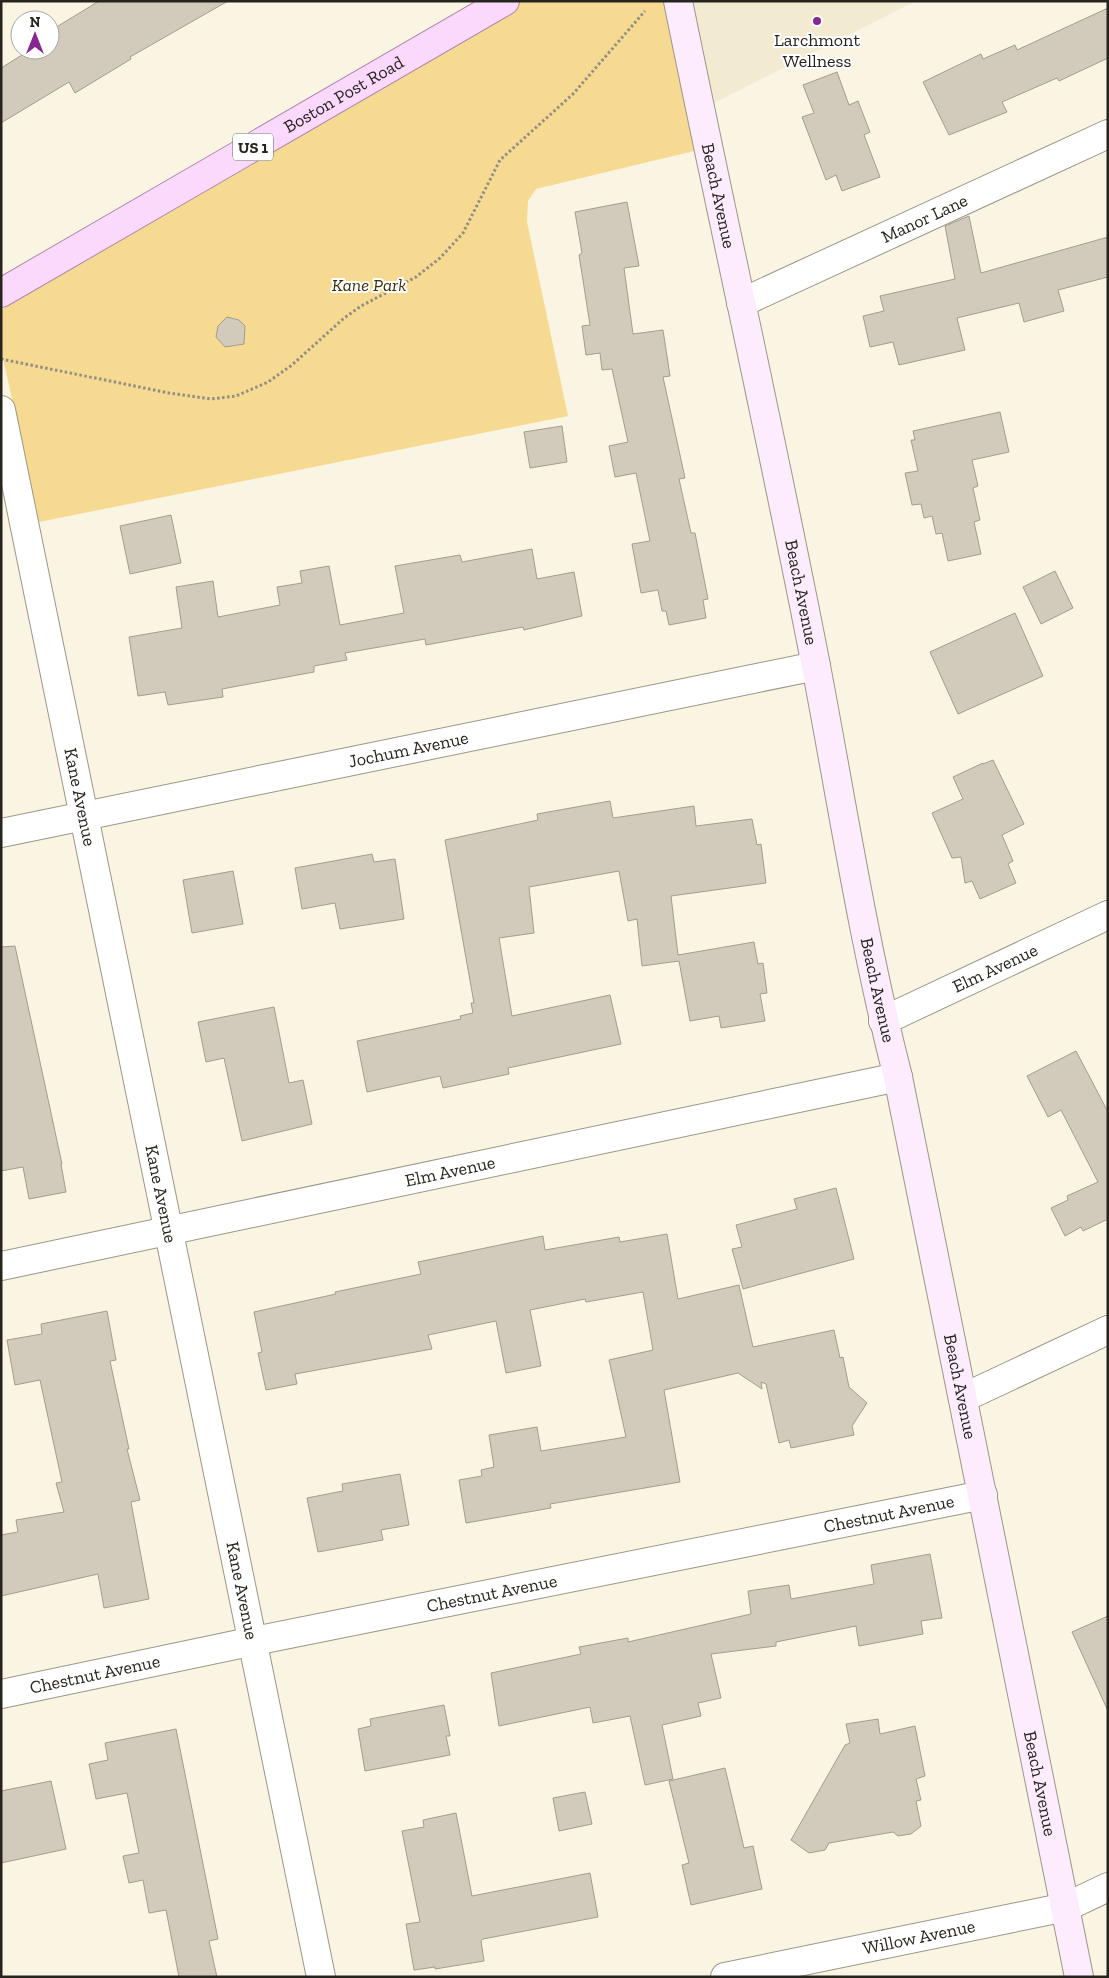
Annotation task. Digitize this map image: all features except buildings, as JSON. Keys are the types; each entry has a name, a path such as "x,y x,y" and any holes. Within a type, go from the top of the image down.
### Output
{"main road":[{"name":"Boston Post Road","path":"1,293 506,1"}],"street":[{"name":"Beach Avenue","path":"678,1 816,666 862,923 883,1021 898,1077 1079,1977"},
{"name":"Manor Lane","path":"741,303 1108,134"},
{"name":"Kane Avenue","path":"1,410 254,1641 321,1977"},
{"name":"Jochum Avenue","path":"1,833 816,666"},
{"name":"Elm Avenue","path":"883,1021 1108,915"},
{"name":"Elm Avenue","path":"1,1266 898,1077"},
{"path":"963,1398 1108,1330"},
{"name":"Chestnut Avenue","path":"1,1694 983,1494"},
{"name":"Willow Avenue","path":"726,1977 1066,1907 1108,1887"}],"path":[{"path":"1,359 169,393 211,399 236,396 268,382 292,365 343,319 361,306 416,278 440,258 463,232 500,160 573,94 647,8"}],"shaded area":[{"path":"669,1 916,1 690,115"}],"green space":[{"name":"Kane Park","path":"520,1 669,1 698,150 536,189 528,201 527,222 568,416 39,522 1,349 1,310"}],"place":[{"name":"Larchmont Wellness","path":"817,21"}]}
